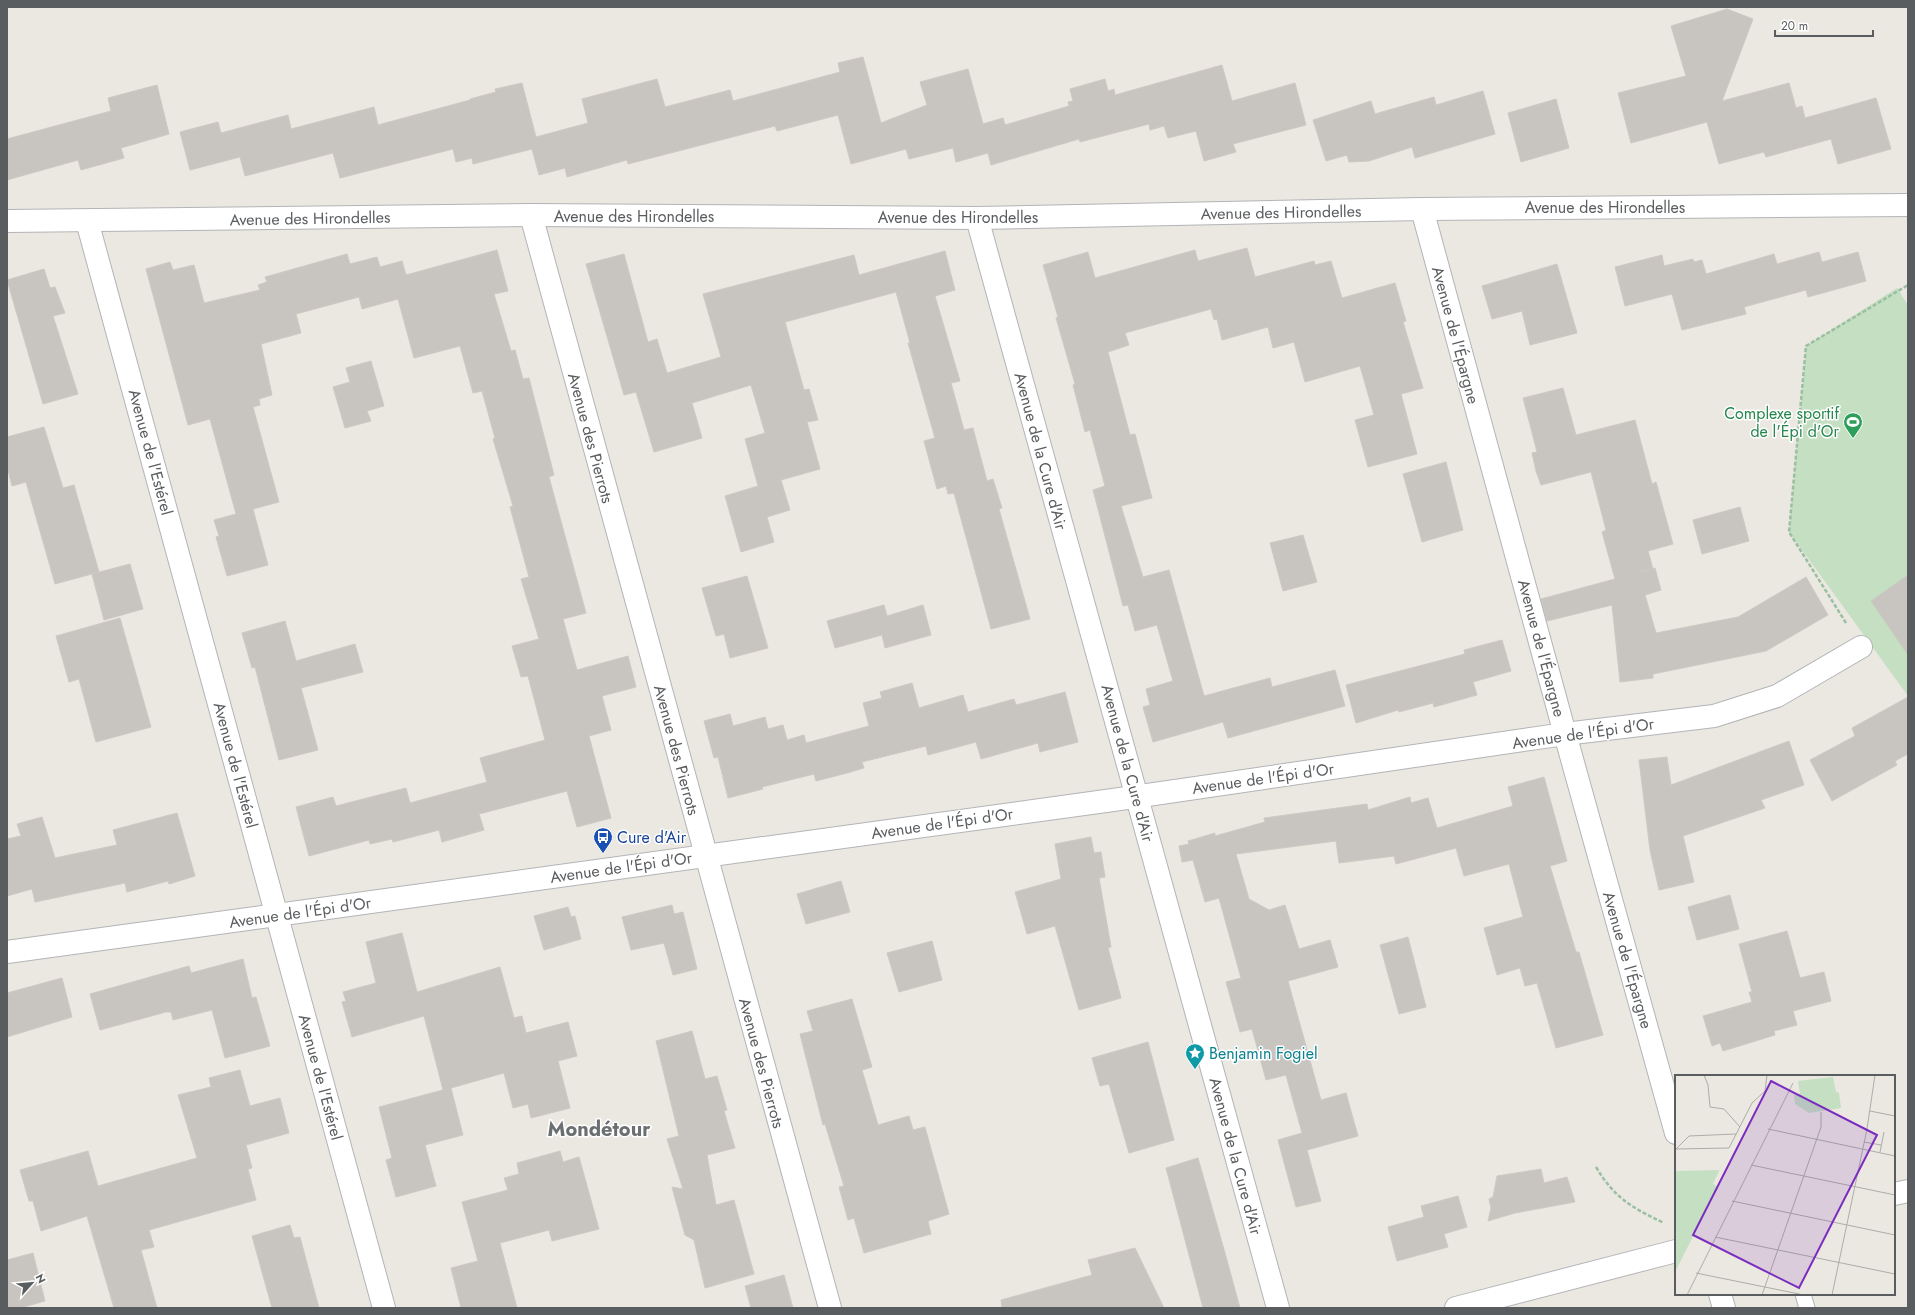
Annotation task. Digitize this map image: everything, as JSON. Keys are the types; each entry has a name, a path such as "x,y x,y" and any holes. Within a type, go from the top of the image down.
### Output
{"street":[{"name":"Avenue des Hirondelles","path":"7,221 531,215 977,218 1422,209 1908,205"},
{"name":"Avenue de l'Épargne","path":"1422,209 1565,734 1675,1129"},
{"name":"Avenue des Pierrots","path":"531,215 830,1308"},
{"name":"Avenue de la Cure d'Air","path":"977,218 1278,1308"},
{"name":"Avenue de l'Estérel","path":"87,221 278,915 384,1308"},
{"name":"Avenue de l'Épi d'Or","path":"7,952 1137,796 1565,734 1714,716 1744,708 1777,696 1862,647"},
{"path":"1895,1194 1908,1191"},
{"path":"1456,1308 1668,1253"},
{"path":"1720,1295 1724,1308"}],"lane":[{"path":"1803,1295 1807,1308"}],"path":[{"path":"1862,647 1789,532 1806,346 1908,285"},
{"path":"1596,1167 1606,1184 1631,1207 1670,1226 1653,1238 1668,1253"}],"green space":[{"name":"Complexe sportif de l'Épi d'Or","path":"1897,288 1908,305 1908,696 1789,532 1806,346"}],"building":[{"path":"1727,9 1753,19 1722,101 1789,83 1796,108 1802,106 1805,118 1876,98 1891,149 1838,164 1831,139 1766,157 1764,152 1719,164 1707,122 1631,143 1618,93 1686,76 1671,26"},
{"path":"863,57 881,123 927,105 920,82 968,69 983,124 1003,118 1005,125 1069,106 1068,102 1073,101 1070,89 1105,79 1108,91 1114,89 1115,95 1222,65 1232,101 1295,83 1306,125 1233,144 1236,152 1204,161 1196,131 1168,138 1164,126 1150,130 1149,124 1080,142 1079,139 991,165 988,153 956,162 953,148 909,159 906,149 851,164 838,115 777,131 775,126 628,164 627,160 567,177 565,168 539,175 532,149 473,164 472,158 456,162 453,149 340,178 333,153 245,176 240,157 190,170 180,132 218,122 221,133 288,115 291,129 374,107 378,125 496,92 495,89 522,83 536,137 588,123 582,99 657,79 665,107 730,90 733,101 840,72 838,63"},
{"path":"157,85 169,134 121,148 124,158 81,170 78,160 7,180 7,139 111,111 108,98"},
{"path":"1483,91 1495,134 1415,158 1412,147 1369,161 1349,162 1347,155 1326,161 1313,120 1371,101 1375,114 1434,97 1436,105"},
{"path":"1556,99 1569,148 1521,162 1508,113"},
{"path":"1247,248 1255,277 1314,261 1315,265 1331,261 1342,298 1395,283 1406,321 1403,322 1423,388 1401,394 1417,454 1368,467 1355,420 1374,415 1360,366 1305,382 1294,342 1273,348 1268,327 1222,340 1217,319 1214,320 1211,309 1125,333 1129,345 1108,352 1130,435 1135,434 1152,498 1121,506 1143,577 1169,570 1204,696 1270,678 1272,687 1335,670 1345,706 1228,738 1223,722 1153,742 1143,707 1150,705 1146,689 1173,681 1157,625 1135,631 1128,605 1123,606 1093,490 1105,486 1090,430 1085,432 1073,385 1075,384 1056,318 1058,317 1043,265 1088,252 1095,278 1195,250 1198,261"},
{"path":"497,250 508,291 494,294 511,351 515,350 523,379 529,378 554,475 549,477 586,613 563,619 577,670 628,656 636,687 602,696 611,730 589,736 611,818 577,827 567,791 479,814 484,830 442,842 439,830 393,842 392,839 370,844 369,840 309,856 296,807 333,797 336,806 406,788 410,803 487,782 480,758 545,740 528,676 521,677 512,646 539,639 521,579 529,577 510,507 513,506 493,439 495,438 482,391 473,393 460,346 414,358 398,299 362,309 359,297 296,314 301,333 261,344 272,395 259,399 260,405 253,407 279,502 253,509 268,565 227,576 216,537 219,536 214,520 236,514 210,419 188,425 146,269 170,262 173,270 194,265 204,303 260,290 258,285 267,282 265,277 347,254 350,264 377,257 380,267 402,261 406,275"},
{"path":"945,251 955,290 935,296 960,381 951,383 964,430 973,428 987,481 993,479 1002,508 999,509 1030,619 991,629 954,493 948,494 946,486 937,489 924,441 935,438 908,343 910,343 896,292 785,322 804,390 809,389 818,420 807,422 820,469 781,480 790,510 767,517 774,542 741,552 725,496 758,486 745,439 765,433 751,385 692,403 702,438 654,452 636,392 624,395 586,264 624,254 648,342 657,339 667,373 721,357 703,294 854,255 859,275"},
{"path":"1819,252 1822,262 1858,252 1866,281 1808,297 1806,290 1744,307 1746,314 1682,330 1672,294 1625,306 1615,267 1662,255 1664,266 1693,259 1694,262 1702,260 1706,274 1774,254 1777,264"},
{"path":"1557,264 1577,333 1530,345 1522,311 1492,319 1482,286"},
{"path":"44,269 50,288 55,287 65,313 53,316 78,394 43,404 7,280"},
{"path":"371,361 384,406 367,411 371,421 345,428 333,387 350,382 346,368"},
{"path":"1563,388 1576,435 1635,420 1652,484 1656,482 1673,544 1648,551 1653,569 1655,568 1661,590 1645,595 1656,633 1738,617 1806,577 1828,615 1766,651 1653,674 1653,678 1620,682 1612,605 1547,621 1541,599 1615,579 1602,532 1606,530 1591,472 1541,485 1536,471 1532,453 1537,452 1523,398"},
{"path":"44,427 63,488 74,485 99,572 55,584 26,482 12,486 7,466 7,437"},
{"path":"1446,462 1463,530 1422,542 1403,474"},
{"path":"1740,507 1749,541 1702,554 1693,520"},
{"path":"1303,535 1317,582 1283,591 1270,543"},
{"path":"130,564 143,609 104,620 92,574"},
{"path":"1908,575 1908,655 1871,601"},
{"path":"747,576 768,648 730,658 724,634 716,636 702,588"},
{"path":"884,605 887,616 923,605 931,635 885,648 882,635 835,648 827,621"},
{"path":"120,618 151,727 96,742 79,679 69,682 56,636"},
{"path":"285,621 296,661 355,644 363,672 301,688 318,750 279,760 255,667 252,668 242,633"},
{"path":"1502,640 1511,671 1473,682 1477,695 1434,707 1433,703 1399,712 1398,710 1356,723 1346,685 1465,654 1464,650"},
{"path":"912,683 919,708 963,695 968,712 1014,699 1016,705 1065,692 1078,742 1040,752 1038,743 981,759 976,742 928,755 926,746 862,762 864,768 847,773 816,781 814,774 762,787 763,789 728,798 718,757 714,758 704,721 730,714 733,726 765,717 768,729 783,725 787,740 804,735 806,743 869,726 863,703 882,698 880,692"},
{"path":"1908,697 1908,754 1895,761 1897,765 1832,801 1810,760 1855,736 1852,728"},
{"path":"1789,741 1804,785 1761,800 1765,808 1683,836 1694,882 1659,890 1650,850 1639,760 1667,757 1671,785"},
{"path":"1544,777 1567,861 1550,866 1576,952 1579,952 1603,1035 1556,1048 1537,983 1525,986 1520,968 1497,975 1484,928 1523,917 1509,864 1464,876 1456,848 1396,864 1394,856 1339,863 1336,841 1236,854 1249,899 1269,910 1285,905 1299,949 1330,940 1338,967 1288,981 1321,1100 1346,1093 1358,1136 1307,1150 1321,1201 1296,1207 1278,1140 1302,1133 1286,1075 1266,1080 1252,1029 1240,1032 1226,982 1241,978 1219,898 1205,902 1193,860 1182,862 1179,846 1189,844 1188,841 1215,833 1215,836 1265,822 1264,818 1367,804 1368,810 1410,797 1411,803 1428,798 1437,828 1513,806 1508,787"},
{"path":"177,813 195,876 169,884 168,881 127,892 125,883 35,902 32,889 7,896 7,839 21,836 17,824 42,817 55,858 117,845 113,830"},
{"path":"1091,837 1094,853 1101,852 1105,877 1099,878 1111,947 1108,948 1121,998 1079,1010 1055,926 1027,934 1015,892 1061,879 1055,844"},
{"path":"841,881 850,912 806,924 797,894"},
{"path":"1730,895 1739,929 1697,940 1688,907"},
{"path":"672,905 674,914 683,912 697,969 673,975 664,943 631,950 622,917"},
{"path":"568,907 571,917 575,916 581,939 544,950 534,916"},
{"path":"1787,931 1800,978 1824,972 1831,1001 1793,1011 1797,1025 1774,1031 1775,1035 1723,1051 1720,1043 1712,1046 1703,1016 1752,1002 1749,992 1752,992 1739,944"},
{"path":"402,933 417,992 500,967 514,1018 522,1016 526,1033 568,1022 577,1056 558,1061 570,1108 531,1118 528,1104 513,1108 504,1073 451,1088 463,1135 425,1145 436,1186 396,1197 386,1160 392,1158 379,1107 443,1090 424,1016 352,1037 342,1002 346,1001 343,992 376,983 366,942"},
{"path":"1408,937 1426,1007 1399,1014 1380,945"},
{"path":"932,941 942,980 899,992 887,953"},
{"path":"243,959 252,998 256,997 270,1046 225,1058 212,1010 173,1020 171,1012 166,1012 100,1030 90,994 189,966 191,973"},
{"path":"62,978 72,1017 7,1037 7,993"},
{"path":"852,999 872,1067 862,1070 878,1125 909,1116 913,1130 925,1127 949,1214 928,1221 931,1234 864,1253 854,1218 848,1220 839,1187 844,1186 825,1124 823,1125 800,1034 813,1031 807,1011"},
{"path":"692,1031 705,1079 717,1076 727,1110 724,1111 735,1148 707,1155 716,1205 734,1200 754,1274 705,1288 694,1240 685,1235 672,1187 683,1189 667,1139 679,1136 656,1041"},
{"path":"1148,1042 1174,1140 1129,1153 1109,1084 1100,1086 1092,1058"},
{"path":"240,1070 250,1106 280,1098 289,1133 246,1145 252,1168 248,1169 256,1200 149,1230 154,1247 141,1250 157,1308 114,1308 87,1216 41,1231 33,1201 29,1201 20,1170 88,1151 98,1186 197,1158 178,1095 211,1087 209,1078"},
{"path":"560,1151 563,1162 579,1157 599,1229 552,1241 549,1230 500,1243 517,1308 461,1308 451,1268 478,1261 462,1202 508,1190 504,1178 519,1174 517,1163"},
{"path":"1198,1158 1240,1308 1203,1308 1166,1168"},
{"path":"1541,1169 1544,1183 1567,1177 1575,1202 1515,1213 1488,1221 1491,1208 1489,1199 1493,1197 1497,1176"},
{"path":"1458,1196 1467,1227 1444,1234 1448,1247 1397,1261 1388,1227 1424,1217 1421,1206"},
{"path":"290,1225 294,1238 300,1237 319,1308 272,1308 252,1236"},
{"path":"1135,1248 1164,1308 1002,1308 1001,1300 1092,1275 1088,1260"},
{"path":"33,1253 45,1301 20,1308 7,1308 7,1260"},
{"path":"784,1275 793,1308 751,1308 745,1286"}],"place":[{"name":"Complexe sportif de l'Épi d'Or","path":"1853,439"},
{"name":"Cure d'Air","path":"603,854"},
{"name":"Benjamin Fogiel","path":"1195,1070"}],"district":[{"name":"Mondétour","path":"599,1129"}]}
